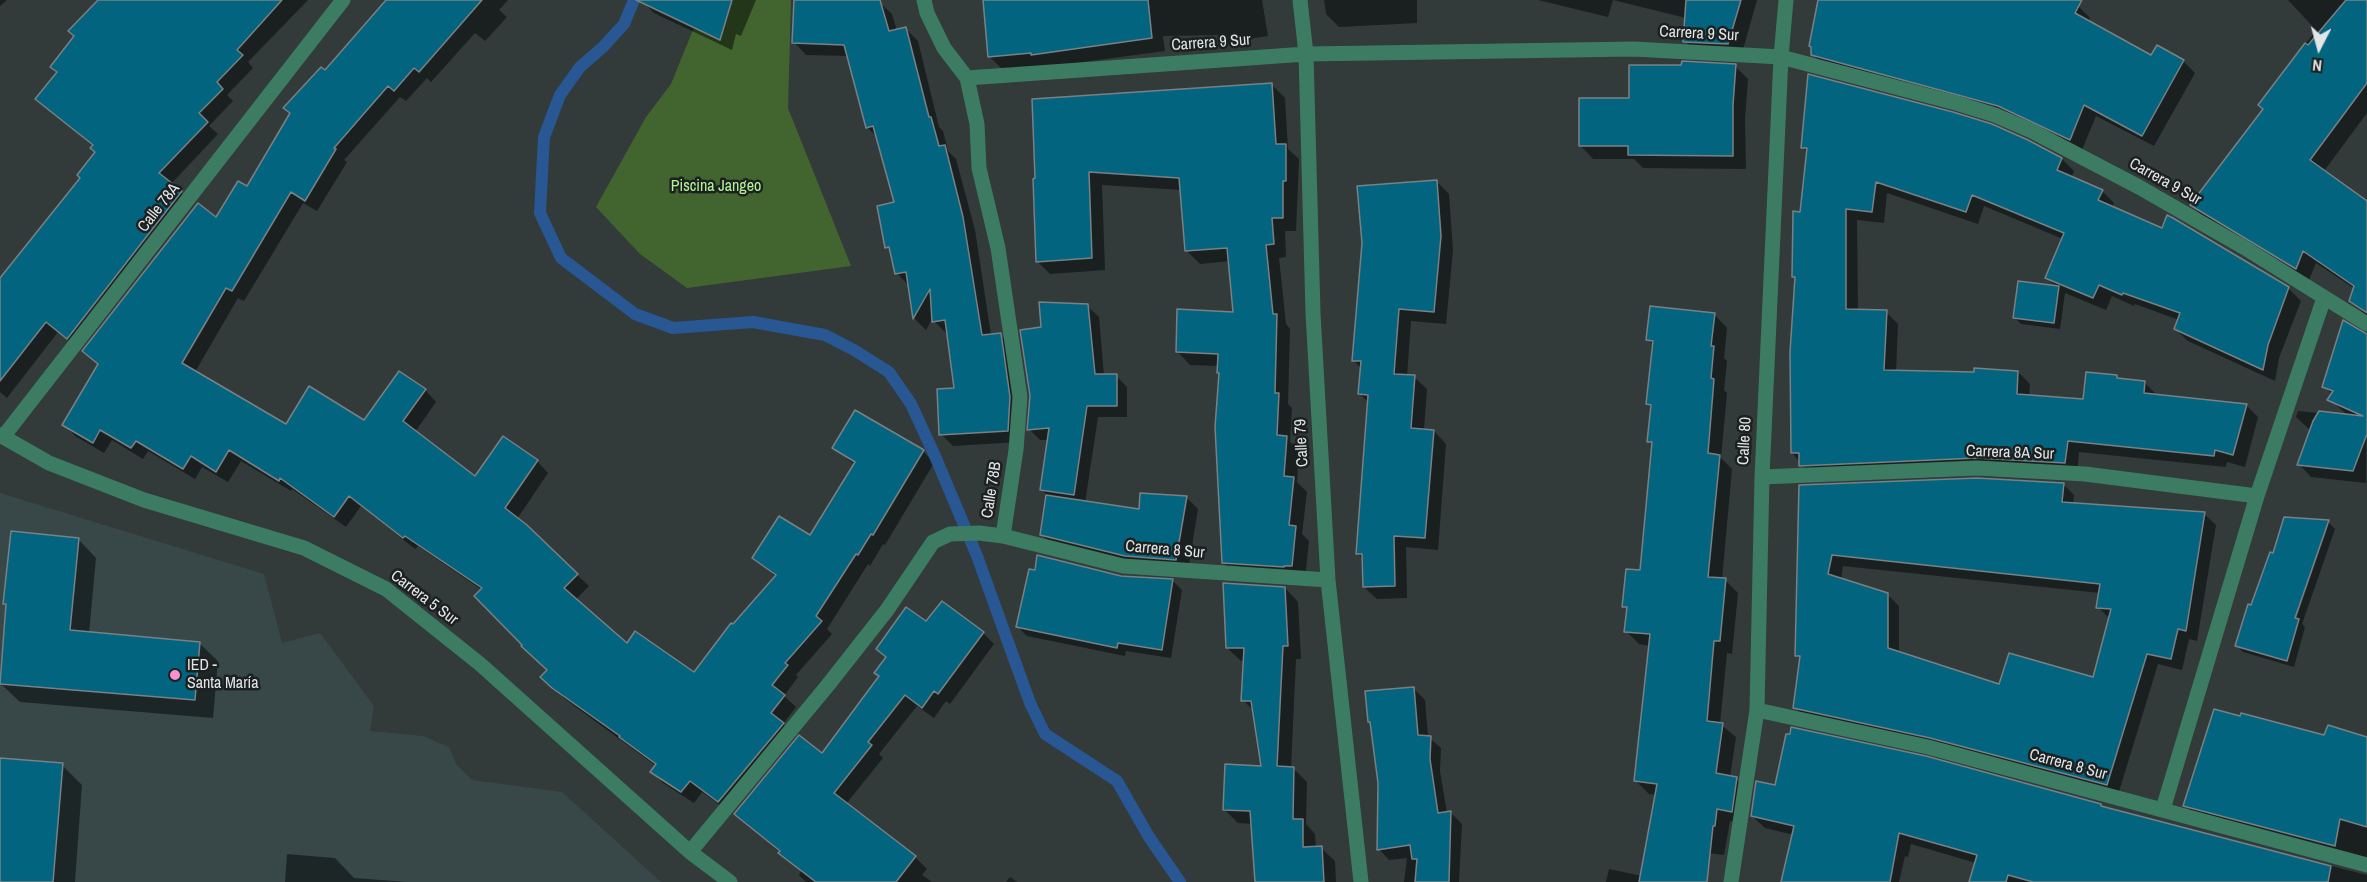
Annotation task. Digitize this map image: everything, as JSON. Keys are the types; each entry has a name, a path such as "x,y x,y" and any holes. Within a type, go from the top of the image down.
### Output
{"street":[{"name":"Calle 78A","path":"2,436 343,0"},
{"name":"Calle 78B","path":"690,852 872,629 933,542 950,534 979,533 1003,536 1016,450 1020,397 998,248 979,168 977,124 966,78 944,48 927,13 924,0"},
{"name":"Calle 79","path":"1300,0 1306,54 1313,314 1328,580 1361,882"},
{"name":"Calle 80","path":"1731,882 1757,710 1762,477 1781,57 1786,0"},
{"name":"Carrera 9 Sur","path":"966,78 1306,54 1634,49 1781,57 1956,103 1995,115 2032,131 2139,187 2245,248 2367,324"},
{"path":"2163,809 2256,496 2324,298"},
{"name":"Carrera 5 Sur","path":"2,436 49,463 144,500 304,548 386,589 480,664 690,852 729,882"},
{"name":"Carrera 8A Sur","path":"1762,477 1977,468 2085,474 2256,496"},
{"name":"Carrera 8 Sur","path":"1003,536 1123,566 1328,580"},
{"name":"Carrera 8 Sur","path":"1757,710 1928,747 2367,865"}],"shaded area":[{"name":"IED - Santa María","path":"0,493 264,574 282,643 320,633 374,706 370,731 423,736 449,747 456,764 472,780 562,792 661,882 0,882"}],"green space":[{"name":"Piscina Jangeo","path":"705,0 791,0 788,108 851,266 687,288 640,254 596,207 646,117 671,84"}],"building":[{"path":"98,0 282,0 237,50 243,55 217,82 223,89 199,113 208,122 159,173 182,191 67,339 46,322 0,381 0,278 80,178 77,175 95,152 90,148 93,145 35,99 57,72 50,67 74,36 68,31"},
{"path":"386,0 482,0 419,72 414,68 394,91 388,86 334,148 336,149 305,201 291,192 232,291 226,288 182,363 286,424 309,386 364,420 399,371 426,389 403,421 475,476 503,436 538,460 505,508 527,525 578,574 564,588 627,643 635,631 694,672 731,623 733,624 776,575 752,558 779,516 810,535 855,462 832,448 855,410 924,450 873,535 871,534 858,555 856,554 816,616 822,621 785,663 788,665 772,685 785,695 771,713 784,723 718,802 690,781 681,792 650,772 656,764 540,677 547,670 474,596 482,588 405,536 403,538 349,496 334,517 280,478 279,481 229,450 216,472 191,456 183,469 136,441 131,448 100,430 93,443 62,425 98,364 82,351 198,203 216,217 238,181 247,186 290,113 283,108 321,67 325,70"},
{"path":"636,0 732,0 720,40"},
{"path":"794,0 880,0 889,31 906,27 929,117 931,117 939,146 945,145 963,217 982,335 1001,333 1010,397 1008,431 939,435 937,389 954,388 945,320 932,322 930,289 913,319 906,272 895,274 889,247 885,248 877,206 894,202 873,126 866,128 844,45 792,43"},
{"path":"983,0 1148,0 1152,38 1031,55 1031,53 988,57"},
{"path":"1686,0 1741,0 1728,44 1683,42"},
{"path":"1818,0 2082,0 2075,13 2151,55 2157,45 2184,60 2142,136 2084,105 2070,140 1998,106 1811,55 1809,46"},
{"path":"2346,0 2367,0 2367,83 2310,160 2367,201 2367,313 2349,301 2354,286 2303,251 2296,269 2190,205 2263,109 2258,105 2305,43 2308,45"},
{"path":"1682,61 1736,64 1733,156 1628,155 1628,146 1579,146 1579,98 1629,98 1629,65 1681,65"},
{"path":"1808,74 1992,124 2062,158 2057,170 2103,190 2098,200 2162,228 2167,215 2289,287 2268,345 2263,370 2174,329 2180,313 2123,293 2122,295 2099,285 2093,298 2045,278 2064,233 1972,195 1966,212 1876,182 1872,212 1846,209 1846,309 1887,310 1884,370 1974,372 1974,368 2018,371 2017,394 2083,399 2086,372 2145,381 2144,393 2247,404 2233,455 2215,450 2214,456 2068,441 2065,463 1977,458 1799,466 1799,453 1791,453 1790,352 1795,277 1792,277 1793,211 1800,212 1807,148 1801,148"},
{"path":"1272,83 1276,144 1286,144 1286,181 1283,181 1283,218 1272,218 1274,244 1266,245 1273,314 1277,314 1275,393 1279,393 1277,435 1287,436 1284,476 1294,477 1289,525 1296,526 1292,566 1284,567 1222,563 1215,427 1218,354 1176,352 1177,309 1233,312 1227,248 1185,251 1179,178 1089,172 1092,258 1036,262 1033,179 1035,178 1032,99"},
{"path":"1437,180 1441,236 1434,312 1399,309 1394,374 1415,375 1411,428 1434,430 1425,538 1394,536 1395,586 1363,587 1362,554 1356,554 1368,395 1358,394 1361,361 1352,361 1362,243 1357,186"},
{"path":"2018,281 2059,286 2054,323 2013,318"},
{"path":"1039,302 1088,304 1095,374 1117,374 1117,406 1087,406 1074,495 1040,490 1049,428 1027,430 1030,396 1020,330 1041,327"},
{"path":"1650,306 1715,313 1711,346 1714,346 1711,378 1714,379 1708,453 1720,455 1708,577 1726,578 1720,641 1714,641 1707,721 1723,723 1716,773 1737,777 1732,812 1717,809 1707,882 1639,882 1657,784 1634,781 1650,634 1624,632 1627,607 1622,607 1626,569 1640,570 1652,442 1647,442 1651,405 1646,404 1653,341 1646,340"},
{"path":"2343,320 2367,334 2367,434 2353,471 2297,465 2319,411 2363,416 2327,400 2333,391 2322,387"},
{"path":"1977,478 2064,483 2062,502 2205,512 2186,631 2178,629 2171,659 2147,654 2107,785 1930,738 1793,708 1800,656 1795,656 1799,485","holes":["1832,555 2100,584 2096,608 2111,609 2093,677 2009,653 1999,684 1888,648 1888,593 1828,574"]},
{"path":"1140,493 1187,496 1176,560 1125,556 1040,535 1046,495 1139,509"},
{"path":"2284,517 2329,520 2295,618 2299,619 2287,661 2235,646 2248,604 2251,605 2270,552 2273,553"},
{"path":"11,531 79,538 70,630 200,642 195,700 0,684 6,604 3,604"},
{"path":"1037,555 1121,576 1173,579 1162,650 1118,643 1117,648 1016,627 1029,569 1035,570"},
{"path":"1223,583 1285,587 1288,646 1283,646 1277,766 1294,767 1293,819 1303,819 1303,847 1322,846 1324,882 1255,882 1250,811 1223,810 1225,764 1261,766 1251,701 1241,701 1244,648 1226,648"},
{"path":"942,601 984,632 938,694 934,691 922,708 905,695 868,742 872,745 834,793 916,856 896,882 816,882 778,853 780,851 734,814 799,735 822,753 879,676 874,673 886,657 876,649 906,607 926,621"},
{"path":"1414,687 1418,735 1431,736 1430,759 1438,813 1451,811 1449,882 1415,882 1417,859 1412,859 1410,845 1377,850 1378,783 1365,691"},
{"path":"2214,709 2240,716 2241,713 2324,735 2328,725 2367,737 2367,827 2340,819 2335,846 2183,806"},
{"path":"1791,727 1926,756 2101,804 2101,806 2331,866 2328,882 2033,882 2008,875 2006,882 1969,882 1977,855 1899,833 1890,882 1781,882 1794,826 1751,816 1756,781 1775,785 1786,734 1790,734"},
{"path":"0,758 63,763 53,882 0,882"}],"waterway":[{"path":"634,0 624,24 580,67 560,95 544,137 540,213 561,258 635,314 673,328 753,322 825,335 889,372 911,404 935,456 977,556 1030,703 1045,734 1117,781 1149,837 1180,882"}],"place":[{"name":"IED - Santa María","path":"175,675"}]}
